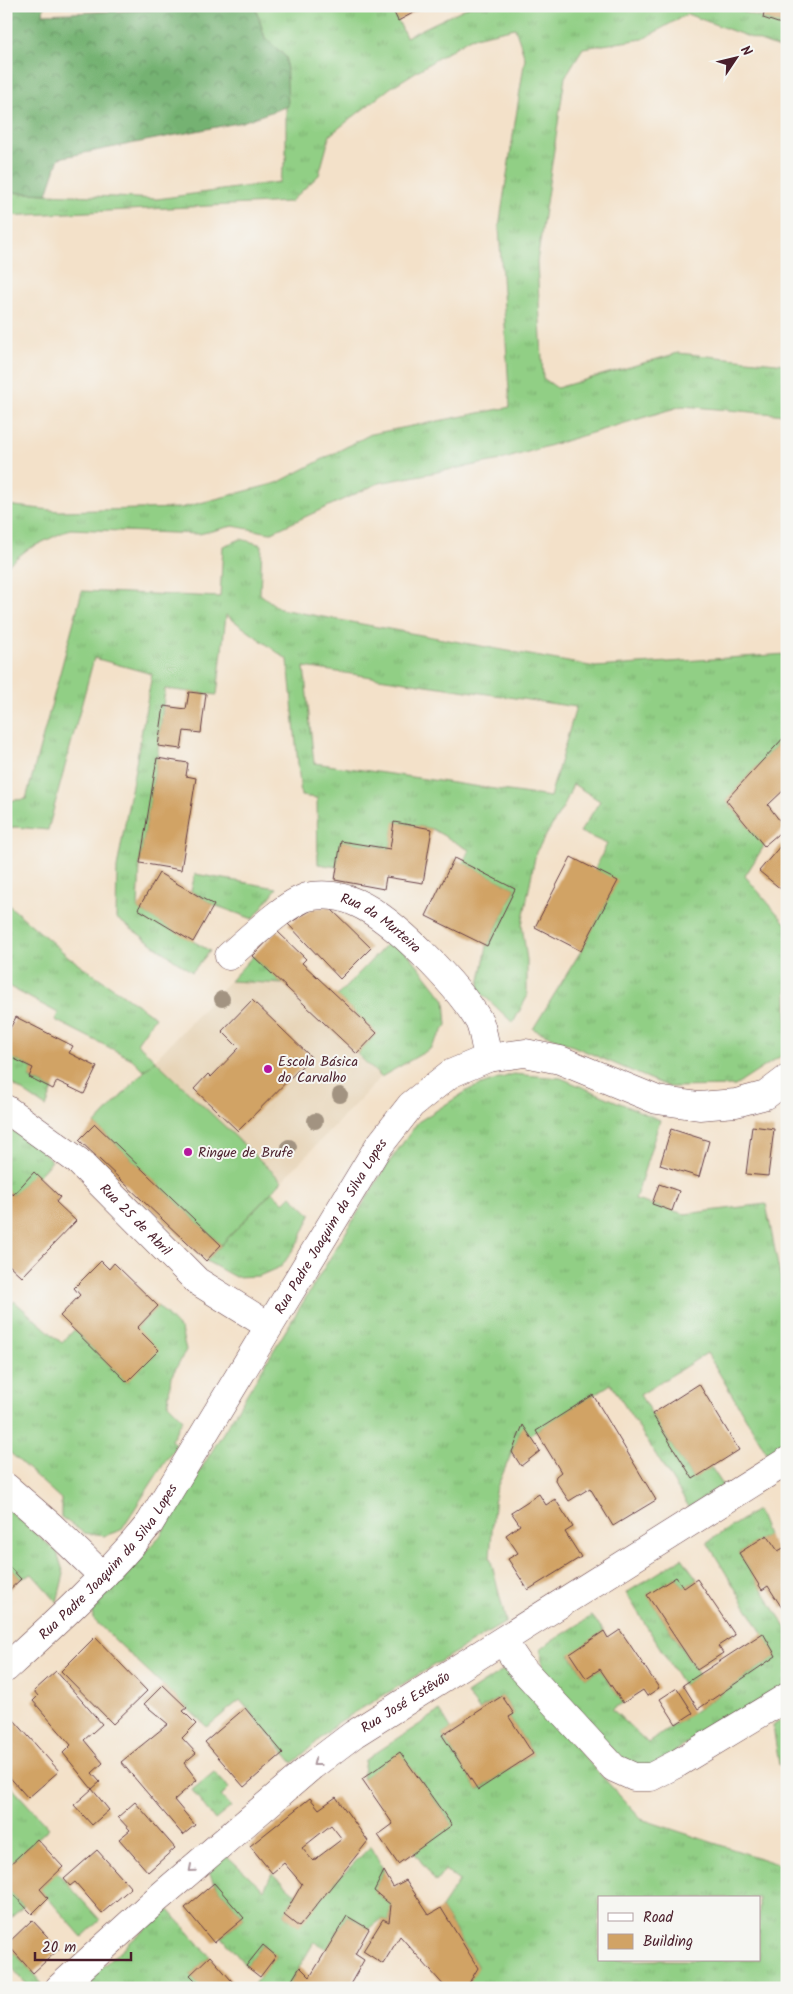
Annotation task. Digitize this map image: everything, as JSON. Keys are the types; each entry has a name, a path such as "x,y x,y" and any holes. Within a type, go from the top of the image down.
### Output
{"street":[{"name":"Rua da Murteira","path":"229,956 267,922 311,896 333,896 356,903 379,915 414,946 458,990 480,1023 488,1058"},
{"name":"Rua Padre Joaquim da Silva Lopes","path":"6,1668 103,1576 150,1523 378,1147 411,1106 450,1074 488,1058 525,1053 560,1060 658,1100 699,1106 736,1104 766,1095 787,1078"},
{"name":"Rua 25 de Abril","path":"6,1109 78,1161 197,1281 269,1326"},
{"name":"Rua José Estêvão","path":"59,1988 156,1900 297,1779 354,1734 787,1462"},
{"path":"6,1487 103,1576"},
{"path":"503,1641 519,1665 614,1768 634,1777 651,1776 678,1763 787,1697"}],"shaded area":[{"name":"Escola Básica do Carvalho","path":"253,956 381,1077 282,1181 155,1060"}],"green space":[{"path":"6,6 44,6 43,14 255,6 265,38 286,57 288,106 242,122 59,158 47,194 6,192"},
{"path":"255,6 391,6 406,37 470,6 742,6 741,11 787,26 787,51 687,14 643,39 583,48 565,77 537,262 543,378 557,388 678,353 786,364 787,415 682,406 501,460 379,483 270,533 233,526 199,534 70,529 28,549 6,566 6,505 59,511 181,508 277,483 371,434 510,407 499,227 525,58 515,28 470,38 390,88 330,135 319,175 290,202 6,216 6,192 157,199 279,182 286,159 286,57 265,38"},
{"path":"241,539 262,545 260,594 280,609 595,667 787,654 787,734 726,800 764,846 745,876 787,925 787,1052 735,1086 669,1087 533,1029 581,951 617,882 595,869 607,844 580,832 600,801 573,784 565,804 536,852 522,925 527,960 527,997 513,1023 478,990 487,946 515,889 463,863 469,850 432,829 395,822 390,849 341,841 337,867 318,864 317,798 301,796 288,660 226,615 217,695 165,689 157,758 140,863 138,909 210,951 192,972 116,918 117,868 152,674 94,658 48,830 6,828 6,801 26,799 82,591 220,597 223,546","holes":["304,667 576,707 550,797 314,763"]},
{"path":"195,874 277,888 253,919 214,905 191,891"},
{"path":"6,903 69,957 155,1017 137,1043 155,1060 144,1071 132,1059 55,1020 58,1013 6,985"},
{"path":"391,940 412,958 445,1000 447,1025 430,1049 381,1077 357,1054 377,1033 337,996"},
{"path":"253,956 283,984 230,981"},
{"path":"6,1055 33,1068 29,1078 53,1089 46,1107 6,1080"},
{"name":"Ringue de Brufe","path":"155,1060 282,1181 221,1245 95,1124"},
{"path":"513,1074 561,1078 660,1120 635,1200 685,1214 766,1204 787,1312 787,1447 770,1458 707,1353 640,1395 693,1479 711,1467 723,1485 689,1507 611,1384 530,1435 523,1426 495,1492 490,1557 506,1622 339,1722 293,1763 240,1700 207,1727 93,1619 92,1608 160,1536 387,1165 418,1122 470,1089"},
{"path":"6,1127 34,1143 52,1161 38,1176 34,1173 13,1195 6,1189"},
{"path":"272,1192 284,1203 291,1196 311,1215 300,1239 282,1266 259,1276 235,1277 206,1261"},
{"path":"14,1301 62,1343 74,1330 127,1382 137,1328 158,1306 181,1330 186,1350 171,1377 168,1404 183,1419 171,1440 176,1445 121,1530 104,1536 84,1533 61,1517 61,1499 6,1449 6,1312"},
{"path":"6,1508 57,1552 64,1574 57,1602 32,1574 21,1579 6,1563"},
{"path":"757,1510 767,1535 739,1553 787,1629 787,1684 744,1711 713,1724 669,1756 644,1770 625,1762 543,1680 541,1648 592,1616 604,1631 570,1655 586,1678 600,1669 623,1703 612,1709 648,1743 776,1656 707,1542"},
{"path":"682,1558 697,1579 684,1588 676,1577 648,1596 699,1675 683,1685 626,1593"},
{"path":"508,1667 558,1728 641,1819 787,1867 787,1988 466,1988 478,1967 441,1908 459,1881 445,1870 436,1882 414,1852 452,1824 400,1753 362,1779 365,1760 440,1711 451,1729 442,1735 478,1790 533,1754 509,1717 514,1713 502,1696 479,1710 467,1694"},
{"path":"787,1715 787,1770 779,1765 773,1726"},
{"path":"214,1772 229,1788 221,1796 231,1807 215,1820 192,1790"},
{"path":"6,1781 49,1828 6,1868"},
{"path":"371,1846 384,1871 374,1891 391,1905 389,1922 382,1919 369,1929 347,1916 327,1949 314,1942 287,1988 251,1988 276,1956 263,1945 246,1966 222,1937 244,1918 214,1883 209,1872 227,1856 264,1890 272,1873 296,1894 284,1915 299,1926 333,1884"},
{"path":"57,1872 100,1920 82,1937 40,1889"},
{"path":"6,1887 24,1906 6,1922"},
{"path":"168,1909 210,1956 190,1975 203,1988 78,1988"},
{"path":"6,1943 43,1985 40,1988 30,1988 6,1961"}],"building":[{"path":"391,6 426,6 398,21"},
{"path":"765,6 787,6 787,26 763,18"},
{"path":"189,692 206,694 201,733 184,731 181,749 158,746 164,706 186,709"},
{"path":"787,734 787,787 768,805 785,828 764,846 726,800"},
{"path":"157,758 188,763 186,776 196,778 181,870 140,863"},
{"path":"394,822 432,829 423,883 386,877 384,889 335,880 341,841 390,849"},
{"path":"787,838 787,884 782,890 759,871"},
{"path":"571,857 618,881 581,951 535,927"},
{"path":"454,858 515,889 487,946 426,916"},
{"path":"159,873 214,905 193,942 138,909"},
{"path":"328,906 371,948 340,979 288,924 313,909"},
{"path":"277,931 306,959 302,963 377,1033 357,1054 253,956"},
{"path":"252,1000 311,1057 238,1131 194,1089 208,1074 211,1077 239,1048 222,1031"},
{"path":"16,1017 73,1046 69,1053 97,1067 84,1094 57,1081 53,1089 29,1077 33,1068 6,1055 6,1036"},
{"path":"95,1124 221,1245 206,1261 79,1140"},
{"path":"752,1126 774,1129 768,1176 746,1174"},
{"path":"671,1129 709,1141 699,1177 660,1165"},
{"path":"34,1172 60,1197 56,1202 76,1221 22,1277 6,1262 6,1189 13,1195"},
{"path":"659,1184 679,1191 672,1211 652,1204"},
{"path":"101,1261 109,1269 114,1263 158,1306 137,1328 159,1350 127,1382 60,1316 80,1295 74,1288"},
{"path":"699,1384 739,1450 693,1479 652,1414"},
{"path":"593,1395 656,1500 613,1526 590,1488 569,1501 555,1480 556,1476 561,1472 536,1431"},
{"path":"523,1425 540,1451 521,1466 512,1452"},
{"path":"539,1494 546,1505 555,1499 573,1527 565,1532 581,1557 528,1590 508,1559 518,1553 506,1535 520,1525 511,1512"},
{"path":"767,1535 778,1551 787,1546 787,1605 782,1608 768,1586 762,1590 739,1553"},
{"path":"6,1563 21,1579 6,1593"},
{"path":"676,1577 684,1588 697,1579 735,1635 718,1646 723,1653 697,1670 647,1595"},
{"path":"620,1630 659,1688 647,1696 643,1690 623,1703 600,1669 586,1678 570,1654 604,1631 608,1638"},
{"path":"763,1633 776,1656 698,1709 683,1685"},
{"path":"95,1637 147,1691 113,1724 61,1671"},
{"path":"56,1671 102,1724 84,1740 103,1763 92,1773 100,1782 92,1789 63,1753 71,1745 33,1701 38,1696 34,1691"},
{"path":"163,1685 187,1708 183,1711 196,1724 182,1738 196,1753 184,1763 197,1780 174,1800 195,1825 183,1835 121,1762 168,1724 144,1704"},
{"path":"677,1688 693,1713 676,1724 660,1699"},
{"path":"502,1696 514,1714 509,1717 533,1754 478,1790 442,1735"},
{"path":"245,1708 283,1753 244,1787 205,1742"},
{"path":"14,1720 59,1771 28,1798 6,1773 6,1727"},
{"path":"400,1752 452,1825 398,1864 378,1835 393,1824 362,1779"},
{"path":"92,1789 109,1810 92,1825 74,1805"},
{"path":"336,1797 368,1841 299,1927 284,1915 302,1884 284,1863 272,1873 250,1846 310,1798 319,1809","holes":["331,1825 342,1839 313,1861 302,1848"]},
{"path":"135,1802 175,1848 148,1872 119,1839 130,1830 118,1817"},
{"path":"37,1839 63,1867 40,1889 48,1898 32,1914 6,1887 6,1868"},
{"path":"97,1850 131,1888 102,1913 75,1882 70,1886 64,1879"},
{"path":"384,1871 393,1887 406,1880 429,1915 441,1908 478,1968 466,1988 446,1988 400,1936 383,1964 363,1951 383,1919 389,1922 391,1905 374,1891"},
{"path":"214,1883 244,1918 214,1943 185,1908"},
{"path":"347,1916 369,1929 355,1954 364,1960 348,1988 287,1988 300,1967 310,1977"},
{"path":"32,1920 59,1949 33,1973 7,1944"},
{"path":"263,1945 276,1956 260,1977 246,1966"},
{"path":"210,1956 238,1988 203,1988 190,1975"}],"place":[{"name":"Escola Básica do Carvalho","path":"268,1069"},
{"name":"Ringue de Brufe","path":"188,1152"}]}
